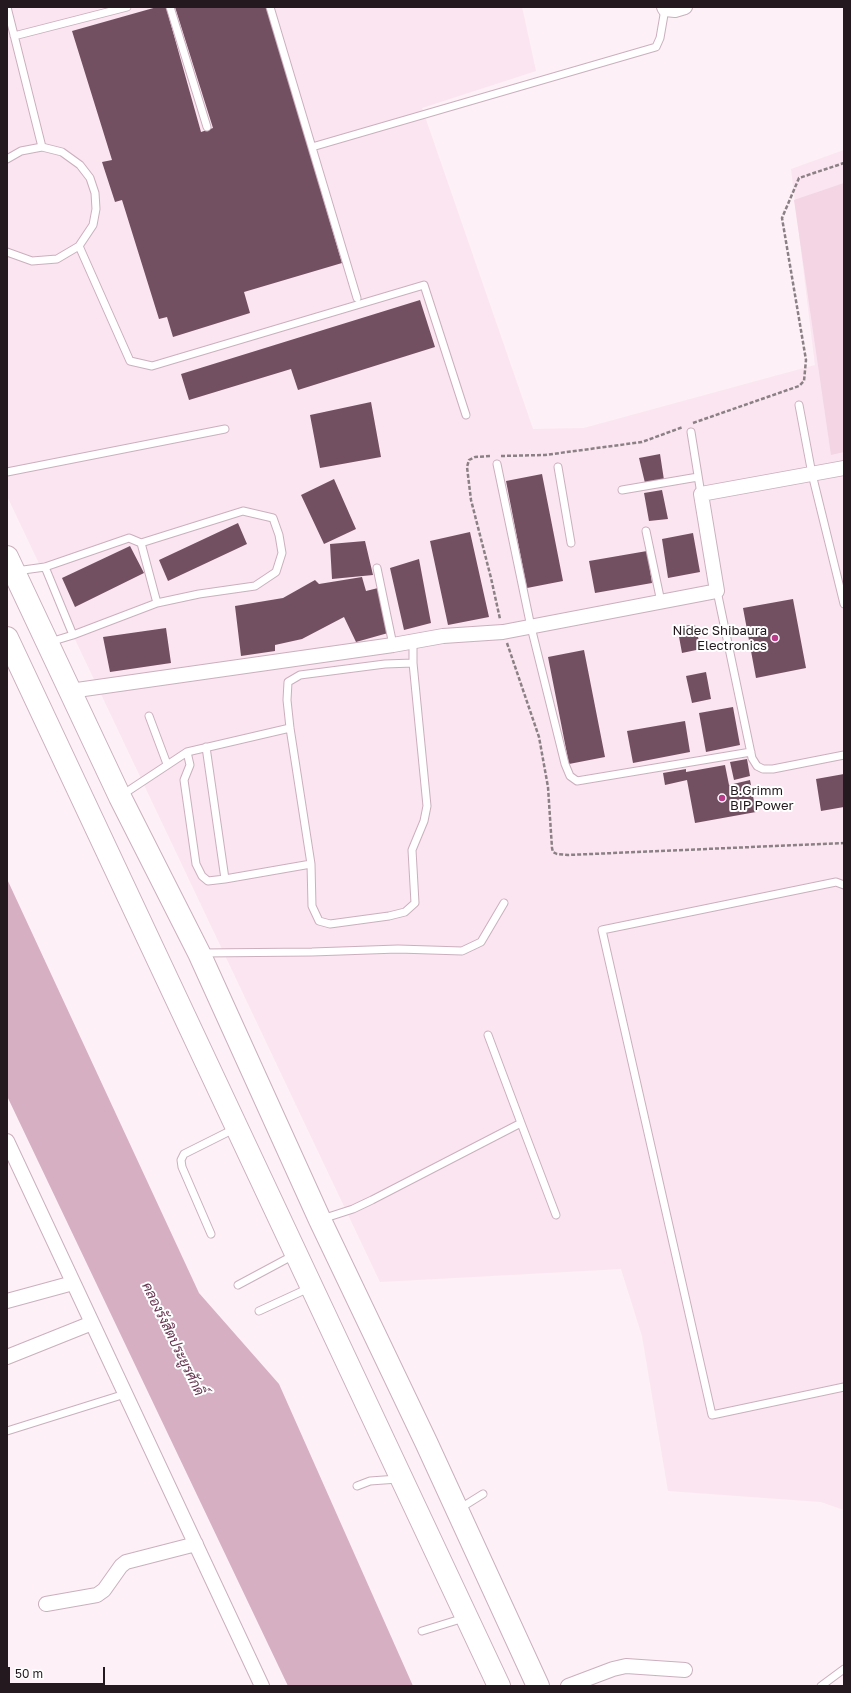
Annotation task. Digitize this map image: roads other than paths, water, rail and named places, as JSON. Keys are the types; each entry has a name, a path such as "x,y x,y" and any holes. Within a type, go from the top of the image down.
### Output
{"main road":[{"path":"10,564 120,797 199,953 320,1220 458,1510 538,1686"},
{"path":"7,638 400,1479 499,1686"}],"street":[{"path":"665,8 675,10 685,7"},
{"path":"70,691 393,645 443,636 482,634 531,627 717,591 701,494 844,468"},
{"path":"7,1142 262,1686"},
{"path":"7,1301 73,1283"},
{"path":"7,1357 92,1323"},
{"path":"46,1604 97,1594 104,1590 121,1566 126,1562 196,1544"},
{"path":"568,1686 613,1669 626,1666 685,1670"}],"lane":[{"path":"7,7 42,147"},
{"path":"14,36 127,7"},
{"path":"170,7 207,127"},
{"path":"270,7 357,298"},
{"path":"312,147 656,47 660,38 665,8"},
{"path":"7,159 21,151 42,147 62,152 80,165 90,178 95,193 96,209 93,225 78,246 57,259 32,261 7,252"},
{"path":"78,246 130,361 152,366 424,285 466,415"},
{"path":"799,406 812,474 844,604"},
{"path":"7,472 225,428"},
{"path":"691,432 701,494"},
{"path":"497,464 531,627 565,764 570,776 577,781 751,752"},
{"path":"558,467 571,543"},
{"path":"622,490 698,476"},
{"path":"10,564 45,567 129,538 141,543 243,511 273,518 280,535 282,553 276,572 255,586 199,594 157,603 73,635 48,642"},
{"path":"646,531 661,602"},
{"path":"141,543 157,603"},
{"path":"45,567 73,635"},
{"path":"377,568 393,645"},
{"path":"717,591 751,752 757,766 763,769 773,769 844,755"},
{"path":"413,641 413,663 427,806 424,821 412,850 415,903 405,912 389,916 330,924 319,921 312,906 311,864 290,728 287,700 288,682 300,675 391,664 413,663"},
{"path":"149,716 166,764"},
{"path":"120,797 166,764 187,752 290,728"},
{"path":"206,747 225,879"},
{"path":"187,752 190,766 184,780 196,864 202,876 208,881 311,864"},
{"path":"844,885 836,882 602,930 712,1415 844,1387"},
{"path":"199,953 312,952 398,949 462,951 481,942 504,903"},
{"path":"488,1035 556,1214"},
{"path":"320,1220 353,1209 372,1200 521,1123"},
{"path":"211,1234 182,1167 181,1160 184,1154 236,1128"},
{"path":"238,1285 295,1254"},
{"path":"259,1311 311,1287"},
{"path":"7,1431 125,1394"},
{"path":"357,1486 370,1481 400,1479"},
{"path":"458,1510 483,1494"},
{"path":"422,1632 466,1617"},
{"path":"821,1686 844,1669"}],"water":[{"name":"คลองรังสิตประยูรศักดิ์","path":"7,879 199,1293 279,1384 413,1686 288,1686 7,1096"}],"place":[{"name":"Nidec Shibaura Electronics","path":"775,638"},
{"name":"B.Grimm BIP Power","path":"722,798"}]}
